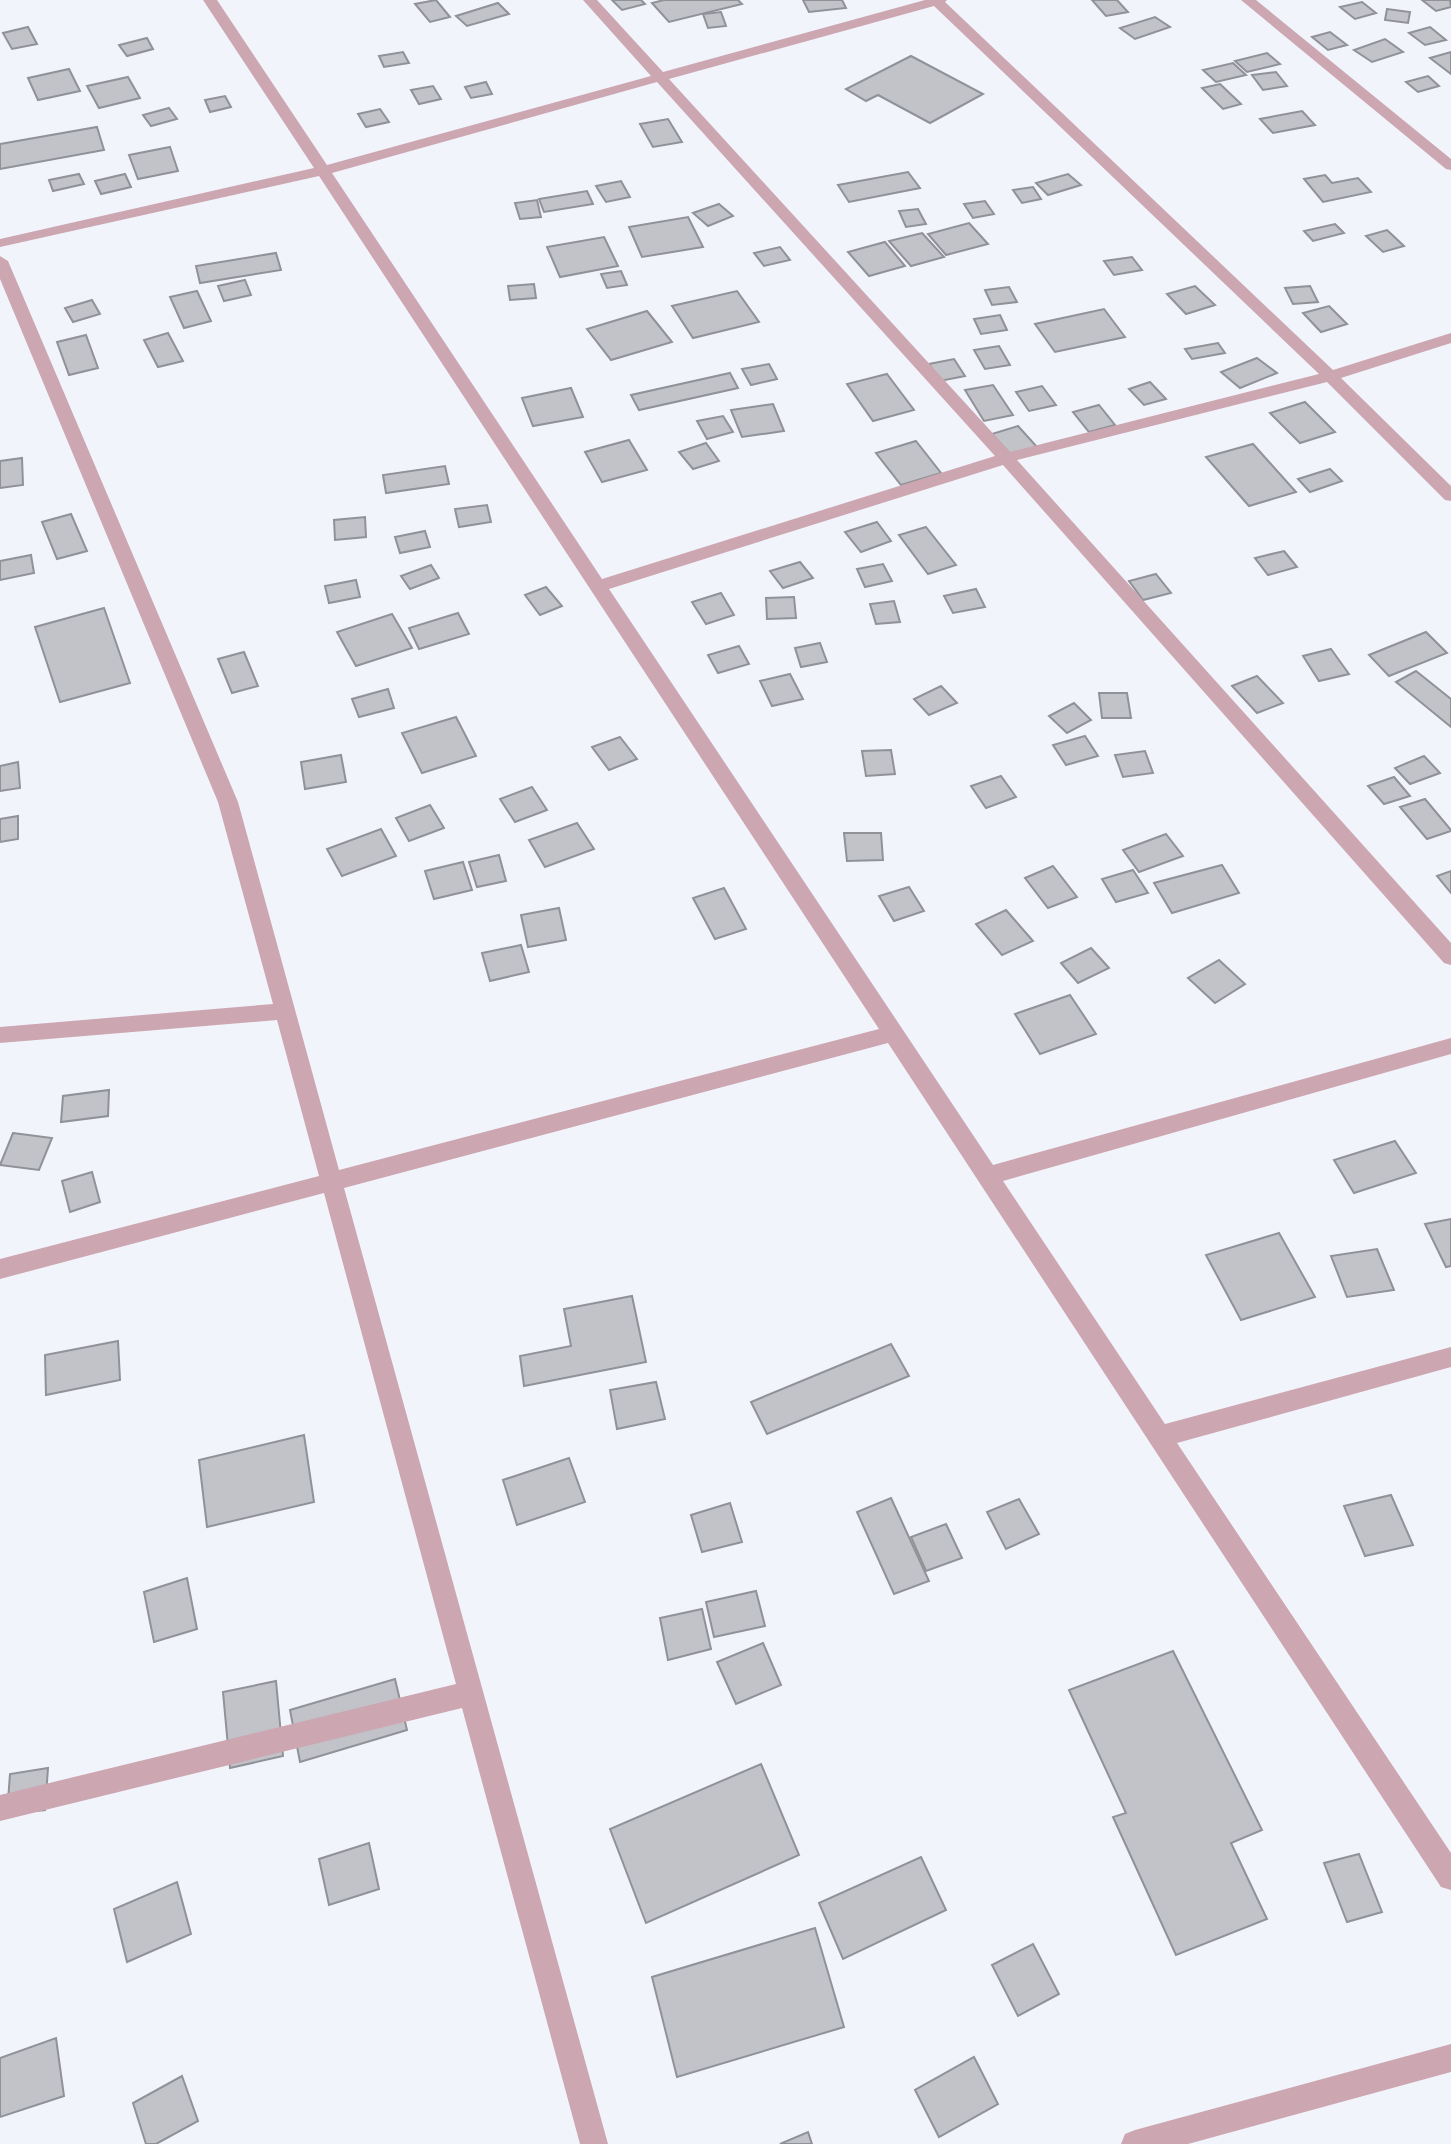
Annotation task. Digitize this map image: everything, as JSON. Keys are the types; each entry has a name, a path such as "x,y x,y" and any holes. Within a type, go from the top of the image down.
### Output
{"street":[{"path":"210,0 1451,1877"},
{"path":"590,0 1006,458 1451,957"},
{"path":"0,243 322,171 937,0 1330,376 1451,496"},
{"path":"1248,0 1451,166"},
{"path":"0,261 228,802 594,2144"},
{"path":"597,587 1006,458 1330,376 1451,338"},
{"path":"0,1035 285,1011"},
{"path":"0,1269 892,1034"},
{"path":"986,1176 1451,1046"},
{"path":"1158,1437 1451,1357"},
{"path":"0,1808 471,1693"},
{"path":"1135,2144 1451,2058"}],"building":[{"path":"436,0 450,17 430,22 415,4"},
{"path":"612,0 641,0 645,4 622,10"},
{"path":"664,0 738,0 742,4 669,22 652,3"},
{"path":"803,0 842,0 846,8 809,12"},
{"path":"1092,0 1117,0 1128,12 1106,16"},
{"path":"1422,0 1450,0 1451,7 1436,11"},
{"path":"1362,2 1376,13 1355,19 1340,7"},
{"path":"498,3 509,14 467,26 456,16"},
{"path":"1387,9 1410,12 1408,23 1385,20"},
{"path":"721,12 726,26 708,28 703,14"},
{"path":"1155,17 1170,27 1135,39 1120,28"},
{"path":"28,27 37,44 12,49 3,33"},
{"path":"1430,27 1446,40 1425,45 1409,33"},
{"path":"1330,32 1347,45 1328,50 1312,37"},
{"path":"147,38 153,49 127,56 119,45"},
{"path":"1385,39 1403,52 1372,62 1354,50"},
{"path":"403,52 409,63 384,67 379,56"},
{"path":"1451,52 1451,74 1430,58"},
{"path":"1267,53 1280,64 1247,72 1235,61"},
{"path":"911,56 983,94 930,123 878,95 866,101 846,89"},
{"path":"1233,63 1246,75 1216,82 1203,70"},
{"path":"69,69 80,91 38,100 28,78"},
{"path":"1276,72 1287,86 1263,90 1252,75"},
{"path":"1428,76 1439,86 1418,92 1406,82"},
{"path":"128,77 140,98 99,108 87,86"},
{"path":"486,82 492,94 471,98 465,87"},
{"path":"1220,84 1241,104 1223,109 1202,88"},
{"path":"433,86 441,99 419,104 411,90"},
{"path":"225,96 231,107 210,112 205,100"},
{"path":"169,108 177,119 151,126 143,115"},
{"path":"380,109 389,122 366,127 358,114"},
{"path":"1302,111 1315,125 1273,133 1260,119"},
{"path":"668,119 682,142 653,147 640,124"},
{"path":"97,127 104,150 0,169 0,144"},
{"path":"170,147 178,171 138,179 129,155"},
{"path":"908,172 920,188 849,202 838,185"},
{"path":"79,174 84,184 53,191 49,180"},
{"path":"125,174 131,187 101,194 95,181"},
{"path":"1068,174 1081,185 1048,195 1036,183"},
{"path":"1325,175 1332,183 1358,178 1371,192 1323,202 1304,179"},
{"path":"621,181 630,197 606,202 596,186"},
{"path":"1033,187 1041,199 1022,203 1013,190"},
{"path":"587,191 593,204 544,212 539,199"},
{"path":"537,200 541,217 520,219 515,203"},
{"path":"985,201 994,214 973,218 964,204"},
{"path":"719,204 733,216 708,226 693,213"},
{"path":"918,209 926,224 906,227 899,211"},
{"path":"688,217 703,247 642,257 629,227"},
{"path":"969,223 988,244 946,255 928,234"},
{"path":"1335,224 1344,233 1313,241 1304,231"},
{"path":"1387,230 1404,246 1383,252 1366,236"},
{"path":"922,233 944,257 911,266 889,241"},
{"path":"604,237 618,266 560,277 547,247"},
{"path":"885,242 905,266 869,276 848,252"},
{"path":"780,247 790,260 764,266 754,253"},
{"path":"276,253 281,270 200,283 196,266"},
{"path":"1132,257 1142,270 1114,275 1104,261"},
{"path":"621,271 627,285 607,288 601,274"},
{"path":"245,280 251,295 224,301 218,286"},
{"path":"534,284 536,298 510,300 508,286"},
{"path":"1195,286 1215,305 1186,314 1167,294"},
{"path":"1310,286 1318,302 1293,304 1285,288"},
{"path":"1009,287 1017,302 992,305 985,290"},
{"path":"197,291 211,321 184,328 170,297"},
{"path":"737,291 759,322 693,338 672,306"},
{"path":"92,300 100,314 73,322 65,308"},
{"path":"1329,306 1347,324 1321,332 1303,313"},
{"path":"1104,309 1125,337 1055,352 1035,324"},
{"path":"647,311 672,342 611,360 587,329"},
{"path":"1000,315 1007,330 981,334 974,319"},
{"path":"168,333 183,361 158,367 144,340"},
{"path":"86,335 98,368 69,375 57,342"},
{"path":"1218,343 1225,353 1192,359 1185,349"},
{"path":"999,346 1010,365 985,369 974,350"},
{"path":"1257,358 1277,373 1240,388 1221,372"},
{"path":"954,359 965,376 940,381 929,364"},
{"path":"769,364 777,379 751,385 742,369"},
{"path":"730,373 738,388 639,410 631,395"},
{"path":"887,374 914,410 873,421 847,384"},
{"path":"1150,382 1166,399 1144,405 1129,389"},
{"path":"993,385 1013,415 984,421 965,390"},
{"path":"1042,386 1056,405 1029,411 1016,392"},
{"path":"571,388 583,417 533,426 522,398"},
{"path":"1305,402 1335,432 1300,443 1270,413"},
{"path":"773,404 784,431 742,437 731,410"},
{"path":"1099,405 1115,425 1089,432 1073,412"},
{"path":"723,416 733,432 707,439 697,421"},
{"path":"1018,426 1037,447 1011,455 992,434"},
{"path":"629,440 647,470 602,482 585,452"},
{"path":"916,441 941,473 901,485 876,453"},
{"path":"706,443 719,461 693,469 679,452"},
{"path":"1253,444 1296,492 1249,506 1206,457"},
{"path":"22,458 23,485 0,488 0,461"},
{"path":"445,466 449,484 386,493 383,475"},
{"path":"1330,469 1342,481 1310,492 1298,479"},
{"path":"487,505 491,522 459,527 455,509"},
{"path":"71,514 87,551 57,559 42,522"},
{"path":"365,517 366,537 335,540 334,520"},
{"path":"877,522 891,541 861,552 845,532"},
{"path":"926,527 956,565 928,574 899,535"},
{"path":"425,531 430,547 400,553 395,537"},
{"path":"1284,551 1297,567 1268,575 1255,558"},
{"path":"31,555 34,573 0,580 0,561"},
{"path":"800,562 813,578 783,588 770,571"},
{"path":"883,564 892,581 865,587 857,569"},
{"path":"431,565 439,578 410,589 401,576"},
{"path":"1156,574 1171,593 1143,600 1129,581"},
{"path":"356,580 360,597 329,603 325,586"},
{"path":"546,587 562,606 540,615 525,595"},
{"path":"976,589 985,607 953,613 944,596"},
{"path":"721,593 734,615 706,624 692,602"},
{"path":"794,597 796,618 767,619 766,598"},
{"path":"894,601 900,622 876,624 870,604"},
{"path":"104,608 130,683 60,702 35,627"},
{"path":"458,613 469,634 419,649 409,628"},
{"path":"392,614 412,648 356,666 337,632"},
{"path":"1426,632 1447,653 1389,676 1369,655"},
{"path":"820,643 827,662 801,667 795,648"},
{"path":"739,646 749,664 718,673 708,655"},
{"path":"1331,649 1349,674 1319,681 1303,656"},
{"path":"244,652 258,686 232,693 218,659"},
{"path":"1416,671 1451,699 1451,727 1396,682"},
{"path":"790,674 803,699 772,706 760,681"},
{"path":"1257,676 1283,703 1257,713 1232,686"},
{"path":"941,686 957,703 929,715 914,699"},
{"path":"388,689 394,708 359,717 352,699"},
{"path":"1099,693 1127,693 1131,718 1102,718"},
{"path":"1074,703 1091,720 1067,733 1049,716"},
{"path":"456,717 476,756 422,773 402,733"},
{"path":"1085,736 1098,756 1066,765 1053,745"},
{"path":"620,737 637,759 609,770 592,747"},
{"path":"891,750 895,774 866,776 862,751"},
{"path":"1145,751 1153,773 1123,777 1115,755"},
{"path":"341,755 346,782 305,789 301,762"},
{"path":"1424,756 1440,773 1410,784 1395,768"},
{"path":"18,762 20,788 0,791 0,766"},
{"path":"1001,776 1016,797 986,808 971,786"},
{"path":"1394,777 1410,796 1384,804 1368,786"},
{"path":"532,787 547,810 515,822 500,799"},
{"path":"1425,799 1451,831 1427,839 1400,807"},
{"path":"430,805 444,828 409,841 396,818"},
{"path":"18,816 18,839 0,842 0,819"},
{"path":"577,823 594,849 545,867 529,840"},
{"path":"381,829 396,856 342,876 327,849"},
{"path":"844,833 881,833 883,860 847,861"},
{"path":"1166,834 1183,856 1139,872 1123,850"},
{"path":"499,855 506,881 477,887 469,862"},
{"path":"463,862 472,890 434,899 425,871"},
{"path":"1222,865 1239,893 1172,913 1154,883"},
{"path":"1053,866 1077,897 1048,908 1025,878"},
{"path":"1133,870 1148,893 1116,902 1102,879"},
{"path":"1451,871 1451,893 1437,876"},
{"path":"909,887 924,911 894,921 879,896"},
{"path":"724,888 746,929 715,939 693,898"},
{"path":"559,908 566,940 528,947 521,915"},
{"path":"1006,910 1033,941 1002,955 976,924"},
{"path":"521,945 529,972 490,981 482,953"},
{"path":"1091,948 1109,968 1078,983 1061,963"},
{"path":"1219,960 1245,984 1215,1003 1188,978"},
{"path":"1070,995 1096,1034 1040,1054 1015,1014"},
{"path":"109,1090 108,1116 61,1122 63,1096"},
{"path":"13,1133 52,1138 39,1170 0,1165"},
{"path":"1395,1141 1416,1173 1354,1193 1334,1160"},
{"path":"92,1172 100,1202 70,1212 62,1181"},
{"path":"1451,1219 1451,1266 1446,1267 1425,1224"},
{"path":"1279,1233 1315,1297 1241,1320 1206,1255"},
{"path":"1377,1249 1394,1290 1347,1297 1331,1256"},
{"path":"632,1296 646,1362 524,1386 520,1356 571,1346 564,1309"},
{"path":"118,1341 120,1380 46,1395 45,1355"},
{"path":"891,1344 909,1376 767,1434 751,1402"},
{"path":"656,1382 665,1419 617,1429 610,1390"},
{"path":"304,1435 314,1502 207,1527 199,1460"},
{"path":"569,1458 585,1502 517,1525 503,1480"},
{"path":"1391,1495 1413,1545 1365,1556 1344,1506"},
{"path":"891,1498 929,1581 894,1594 857,1512"},
{"path":"1019,1499 1039,1534 1006,1549 987,1512"},
{"path":"730,1503 742,1542 702,1552 691,1515"},
{"path":"946,1524 962,1558 926,1571 911,1537"},
{"path":"187,1578 197,1629 154,1642 144,1592"},
{"path":"756,1591 765,1626 714,1637 706,1602"},
{"path":"702,1609 711,1649 668,1660 660,1618"},
{"path":"763,1643 781,1685 736,1704 717,1662"},
{"path":"1173,1651 1262,1830 1231,1843 1267,1919 1176,1955 1113,1817 1126,1813 1069,1690"},
{"path":"395,1679 407,1730 300,1762 290,1710"},
{"path":"276,1681 283,1756 230,1768 223,1692"},
{"path":"761,1764 799,1855 646,1923 610,1829"},
{"path":"48,1768 45,1810 7,1814 10,1774"},
{"path":"369,1843 379,1889 329,1905 319,1859"},
{"path":"1359,1854 1382,1912 1347,1922 1324,1863"},
{"path":"921,1857 946,1910 843,1959 819,1903"},
{"path":"177,1882 191,1934 127,1962 114,1909"},
{"path":"815,1928 844,2027 677,2077 652,1977"},
{"path":"1033,1944 1059,1994 1018,2016 992,1965"},
{"path":"56,2038 64,2096 0,2117 0,2058"},
{"path":"974,2057 998,2104 939,2137 915,2090"},
{"path":"182,2076 198,2121 156,2144 146,2144 133,2103"},
{"path":"808,2132 812,2144 780,2144"}]}
